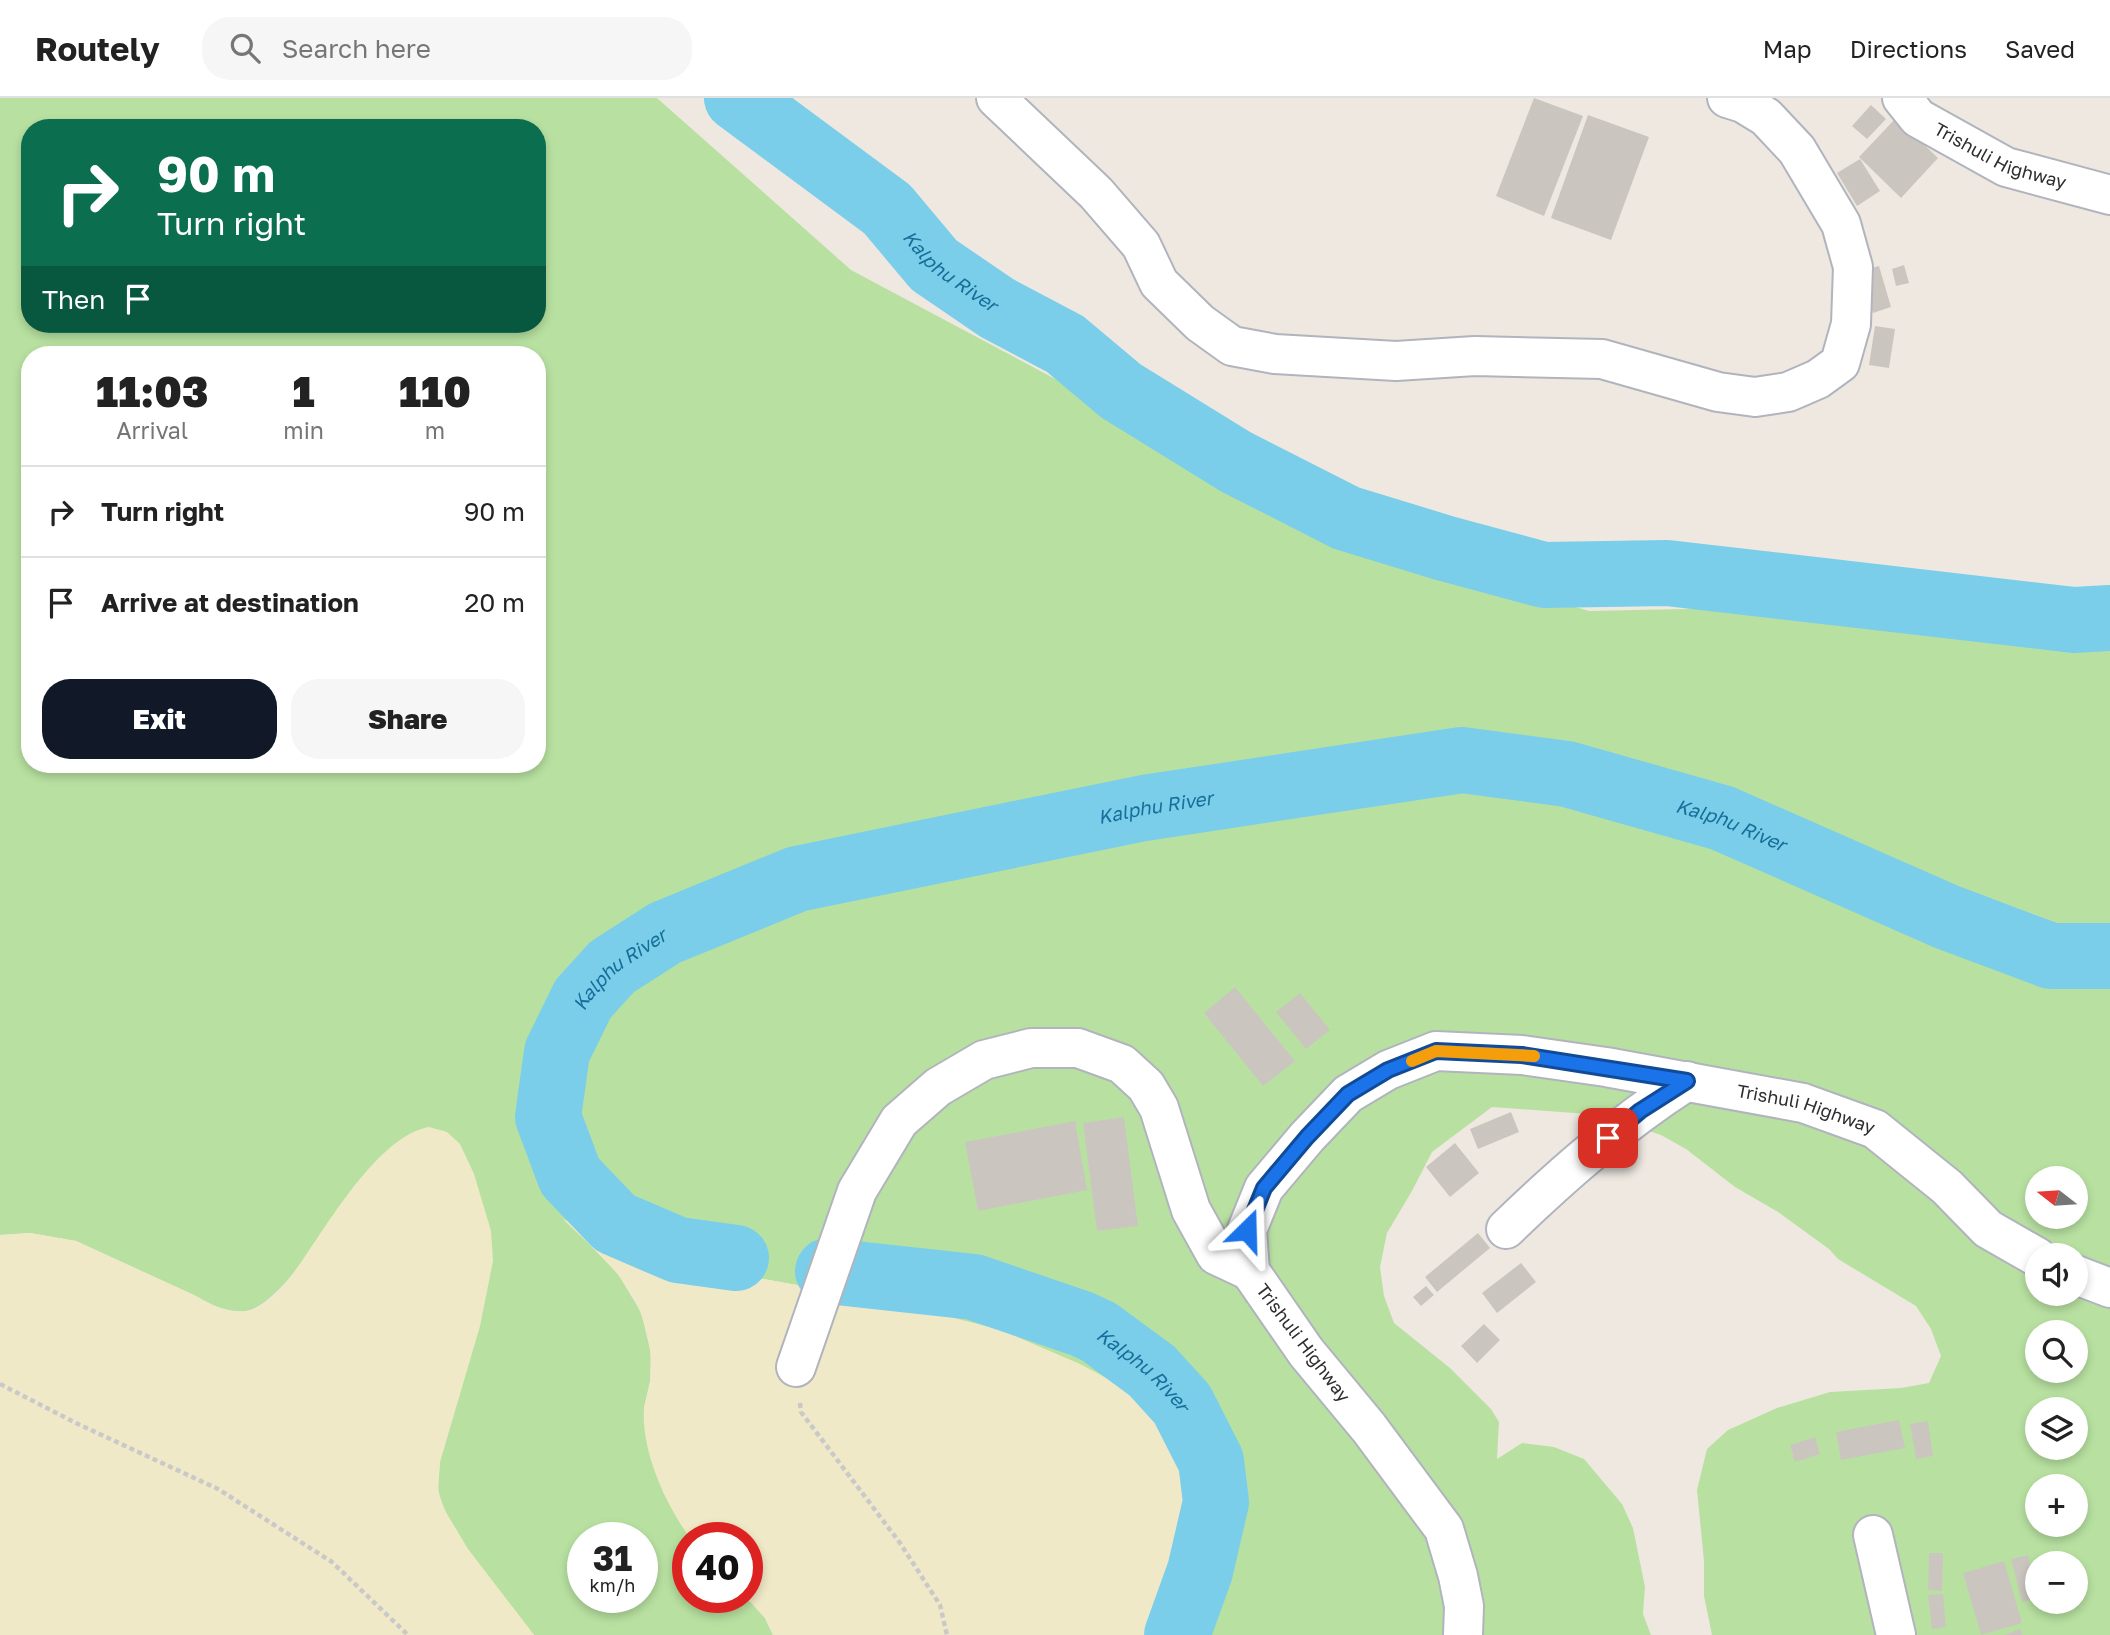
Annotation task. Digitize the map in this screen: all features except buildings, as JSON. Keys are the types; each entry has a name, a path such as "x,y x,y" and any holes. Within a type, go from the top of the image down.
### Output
{"street":[{"path":"996,98 1096,193 1141,245 1159,283 1200,323 1232,346 1275,354 1396,361 1475,356 1602,359 1718,392 1755,397 1788,391 1818,379 1840,363 1851,324 1853,267 1841,224 1797,150 1766,117 1743,103 1727,98"},
{"name":"Trishuli Highway","path":"1902,98 1918,118 2006,167 2110,195"},
{"path":"796,1367 857,1191 899,1121 938,1087 984,1060 1031,1048 1078,1048 1122,1064 1146,1086 1159,1108 1191,1210 1216,1255 1250,1271"},
{"name":"Trishuli Highway","path":"1463,1635 1464,1606 1444,1529 1369,1428 1307,1352 1250,1271 1247,1230 1264,1188 1348,1094 1388,1070 1436,1051 1522,1055 1802,1102 1875,1129 1947,1186 1988,1229 2025,1250"},
{"path":"1506,1229 1565,1173 1640,1111 1687,1081"},
{"path":"2088,1280 2110,1288"},
{"path":"1873,1535 1896,1635"}],"path":[{"path":"796,1367 801,1412 900,1543 940,1605 947,1635"},
{"path":"0,1384 78,1424 218,1489 332,1562 408,1635"}],"green space":[{"path":"0,98 657,98 851,270 1359,541 1589,611 1775,607 2110,643 2110,1635 1712,1635 1704,1596 1704,1561 1697,1490 1707,1449 1728,1430 1777,1408 1830,1392 1901,1388 1929,1383 1941,1356 1931,1329 1916,1306 1838,1259 1829,1249 1778,1212 1735,1187 1686,1149 1661,1135 1601,1115 1492,1107 1432,1152 1387,1233 1380,1267 1384,1296 1394,1323 1450,1368 1491,1409 1499,1422 1497,1459 1522,1443 1554,1447 1584,1459 1622,1504 1633,1528 1645,1587 1643,1614 1651,1635 1153,1635 1186,1538 1195,1482 1187,1444 1166,1415 892,1302 680,1264 620,1245 567,1221 618,1274 641,1312 651,1353 650,1381 644,1408 663,1492 681,1522 672,1522 672,1613 760,1613 773,1635 534,1635 467,1548 445,1511 438,1490 440,1462 357,1183 322,1236 291,1276 260,1305 246,1311 226,1310 76,1241 30,1233 0,1235"}],"sand":[{"path":"429,1127 447,1132 460,1144 474,1174 491,1231 493,1261 480,1326 440,1462 438,1491 444,1509 468,1549 534,1635 0,1635 0,1235 30,1233 76,1241 226,1310 247,1311 264,1304 285,1284 357,1182 374,1163 411,1133"},
{"path":"563,1219 620,1245 680,1264 892,1302 1001,1330 1080,1364 1138,1395 1166,1415 1187,1444 1195,1482 1186,1538 1153,1635 773,1635 760,1613 763,1613 763,1522 679,1522 664,1494 651,1460 644,1425 651,1365 648,1339 635,1300 618,1274"}],"waterway":[{"name":"Kalphu River","path":"737,98 887,209 934,265 997,308 1065,344 1121,391 1236,462 1346,518 1544,575 1667,573 2074,620 2110,618"},
{"name":"Kalphu River","path":"736,1258 678,1250 615,1223 570,1176 548,1117 557,1052 583,999 612,967 665,933 797,879 1144,808 1462,760 1567,774 1722,818 1947,917 2051,956 2110,956"},
{"name":"Kalphu River","path":"828,1271 974,1287 1099,1332 1152,1371 1182,1404 1211,1461 1216,1502 1200,1571 1177,1635"}],"slow traffic":[{"path":"1412,1061 1436,1051 1534,1056"}],"route":[{"path":"1247,1230 1264,1188 1348,1094 1388,1070 1436,1051 1522,1055 1687,1081 1640,1111 1608,1138"}]}
